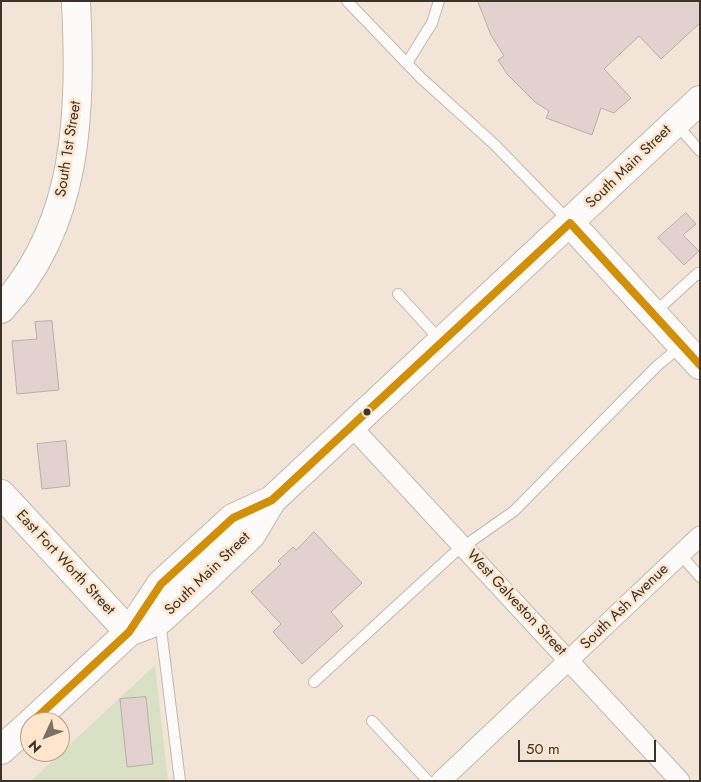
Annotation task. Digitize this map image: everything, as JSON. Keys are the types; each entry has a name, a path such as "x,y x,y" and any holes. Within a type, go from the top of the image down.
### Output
{"main road":[{"name":"South 1st Street","path":"1,309 35,267 46,244 62,200 70,166 77,103 76,1"},
{"name":"South Main Street","path":"129,632 160,620 251,535 272,500 700,100"},
{"path":"570,222 700,365"},
{"name":"South Main Street","path":"43,712 129,632 160,584 233,518 272,500"},
{"name":"East Fort Worth Street","path":"4,504 129,632"},
{"name":"South Main Street","path":"1,750 20,733"}],"street":[{"name":"West Galveston Street","path":"351,426 680,781"},
{"name":"South Ash Avenue","path":"441,781 700,536"}],"lane":[{"path":"407,63 432,23 440,1"},
{"path":"352,4 407,63 494,144 570,222"},
{"path":"675,123 700,151"},
{"path":"653,314 699,272"},
{"path":"398,294 442,342"},
{"path":"314,682 463,547 514,511 657,366 681,345"},
{"path":"680,554 700,577"},
{"path":"160,620 180,781"},
{"path":"372,721 428,781"}],"green space":[{"path":"155,665 168,781 31,781 51,762 70,762 70,745"}],"building":[{"path":"478,1 700,1 700,23 661,59 639,36 604,69 631,98 614,113 601,108 592,135 546,118 549,111 535,102 507,74 498,60 504,56 491,35"},
{"path":"686,213 696,224 683,235 699,251 684,265 658,238"},
{"path":"52,321 59,390 17,394 12,341 37,339 35,322"},
{"path":"66,441 70,486 42,489 37,444"},
{"path":"314,532 362,583 331,612 343,626 302,664 273,632 281,624 251,592 281,564 278,561 293,547 296,550"},
{"path":"146,697 153,764 127,767 120,699"}],"transit line":[{"path":"43,712 129,632 161,584 233,518 272,500 570,223 700,365"}]}
